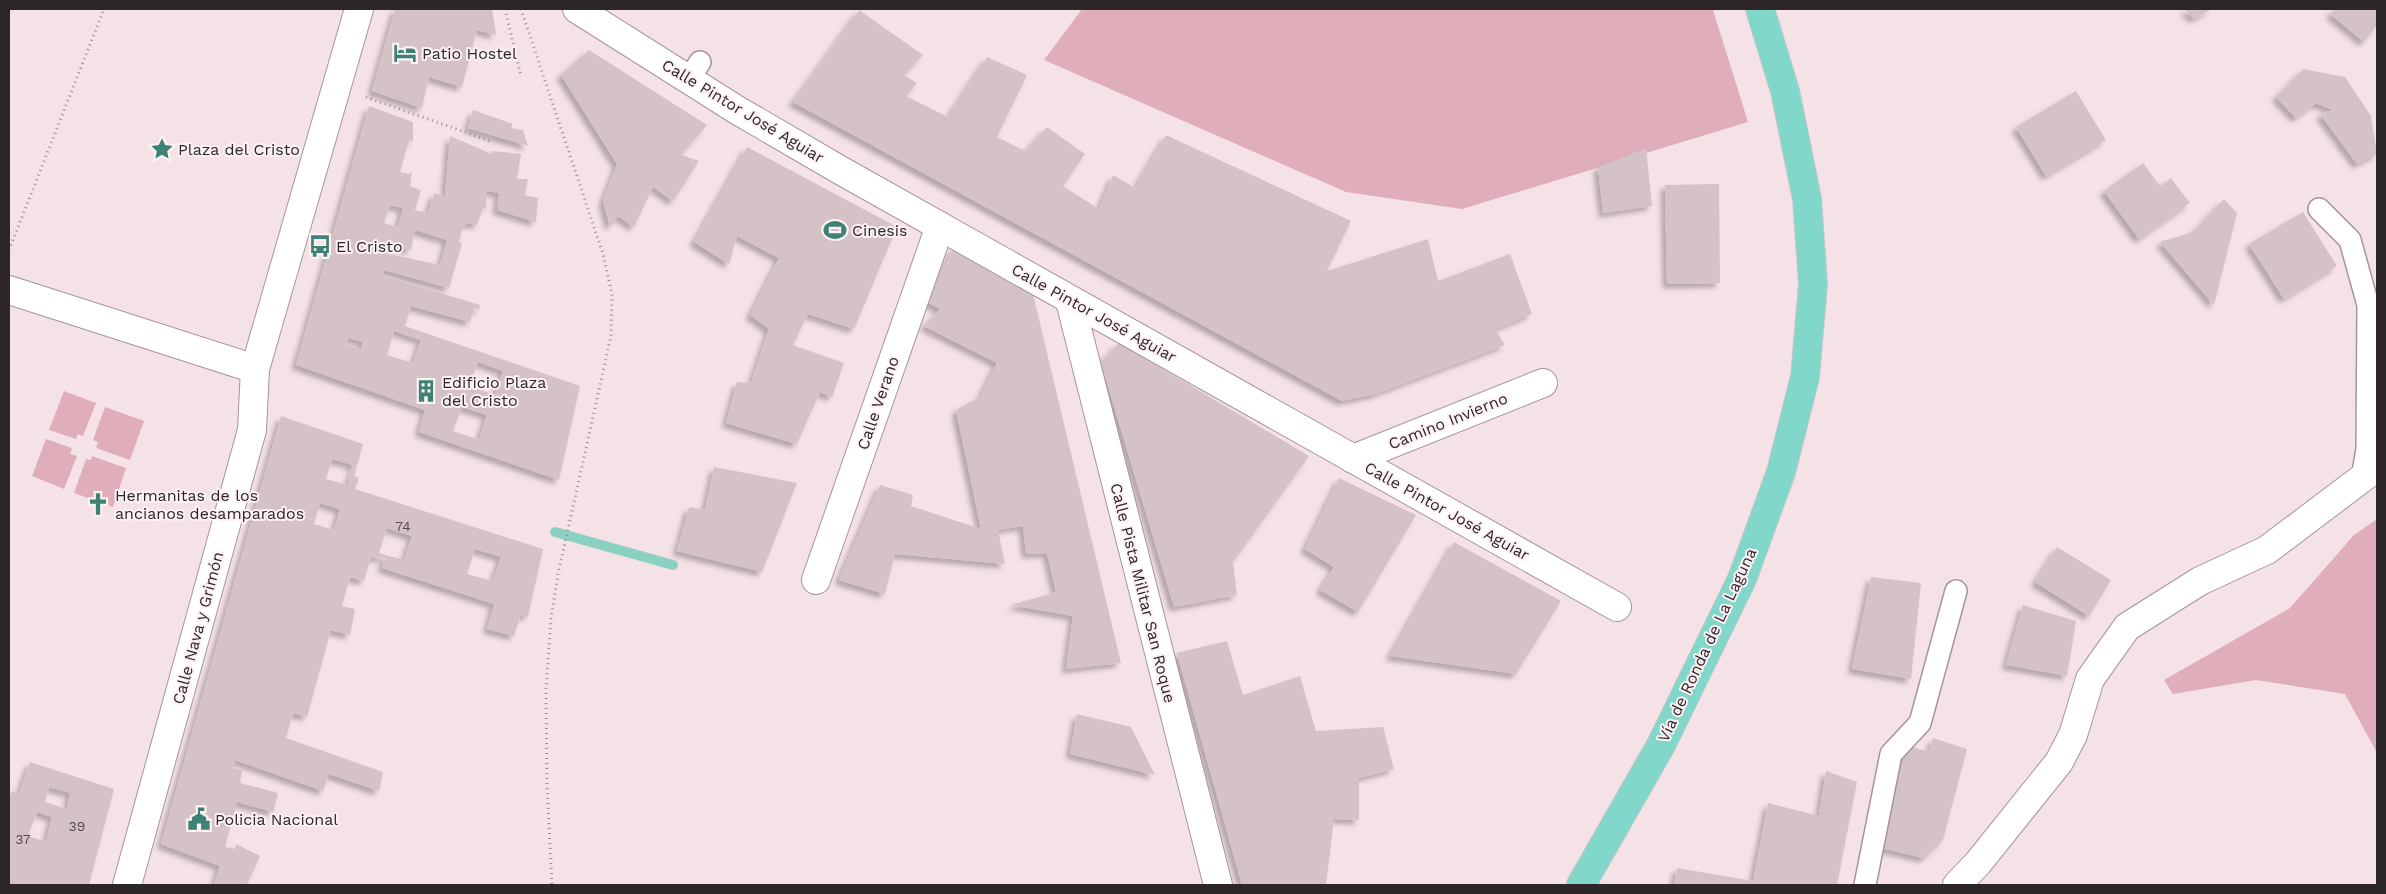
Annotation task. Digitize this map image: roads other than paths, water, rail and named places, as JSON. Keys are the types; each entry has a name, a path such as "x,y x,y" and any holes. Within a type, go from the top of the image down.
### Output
{"main road":[{"name":"Vía de Ronda de La Laguna","path":"1581,885 1661,745 1742,579 1781,472 1805,377 1813,284 1807,199 1785,91 1760,9"}],"street":[{"path":"9,290 256,369 359,9"},
{"name":"Calle Pintor José Aguiar","path":"577,9 694,71 823,160 1070,301 1617,606"},
{"name":"Calle Verano","path":"816,580 940,226"},
{"name":"Calle Pista Militar San Roque","path":"1070,301 1218,885"},
{"name":"Calle Nava y Grimón","path":"127,885 252,430 256,369"},
{"name":"Camino Invierno","path":"1353,459 1543,383"},
{"path":"1957,885 1978,863 2059,762 2073,735 2090,679 2127,627 2200,581 2267,550 2369,473"}],"lane":[{"path":"2319,209 2350,240 2368,305 2367,450 2369,473"},
{"path":"1865,885 1891,754 1920,723 1956,591"}],"waterway":[{"path":"555,532 673,565"}],"place":[{"name":"Patio Hostel","path":"405,53"},
{"name":"Plaza del Cristo","path":"162,149"},
{"name":"Cinesis","path":"835,230"},
{"name":"El Cristo","path":"320,246"},
{"name":"Edificio Plaza del Cristo","path":"426,391"},
{"name":"Hermanitas de los ancianos desamparados","path":"98,504"},
{"name":"Policia Nacional","path":"199,819"}]}
